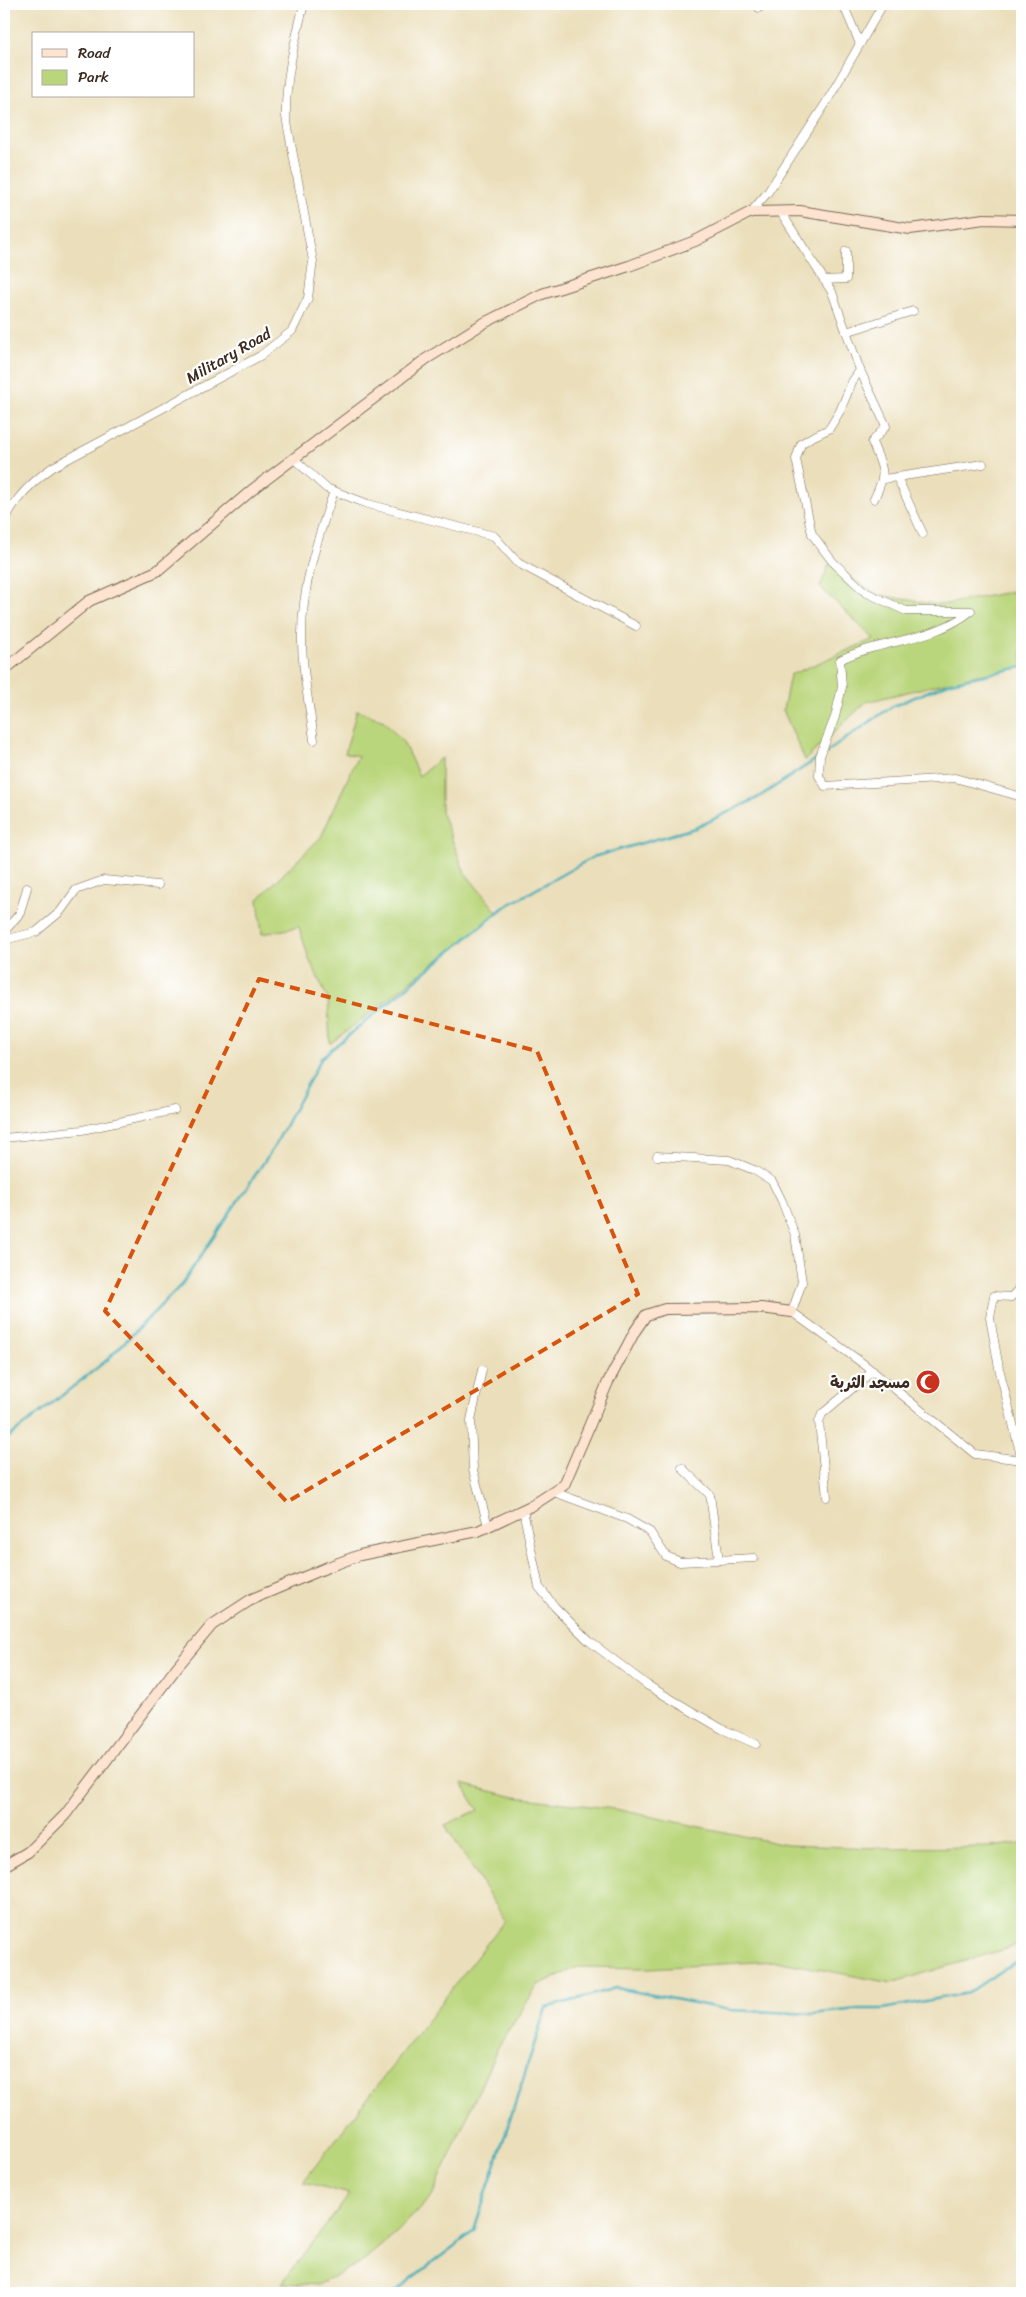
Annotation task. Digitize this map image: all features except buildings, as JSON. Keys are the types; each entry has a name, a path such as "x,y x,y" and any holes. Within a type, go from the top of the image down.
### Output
{"street":[{"name":"Military Road","path":"4,523 20,496 37,478 53,467 260,356 292,331 308,298 313,261 286,117 287,82 304,4"},
{"path":"843,4 860,44"},
{"path":"4,670 89,601 157,571 252,490 293,458 426,359 484,323 542,294 630,266 694,241 751,212 768,192 826,103 883,4"},
{"path":"751,212 800,211 910,229 984,219 1022,220"},
{"path":"780,212 832,292 860,370 886,426 872,442 884,472 884,479 874,499"},
{"path":"824,280 846,279 846,251"},
{"path":"846,332 913,310"},
{"path":"860,370 852,382 840,411 829,429 800,444 796,459 812,534 832,561 866,592 906,611 971,611 958,622 913,639 854,653 840,660 842,687 835,717 820,756 819,776 825,786 956,778 1022,797"},
{"path":"293,458 326,488 368,504 494,536 518,563 636,626"},
{"path":"884,479 983,464"},
{"path":"897,477 923,534"},
{"path":"314,740 302,641 305,591 313,553 334,491"},
{"path":"4,940 36,932 60,912 76,890 104,880 158,885"},
{"path":"4,932 20,913 27,888"},
{"path":"4,1049 5,1080"},
{"path":"4,1138 82,1130 175,1110"},
{"path":"657,1156 729,1160 754,1170 772,1181 795,1235 802,1282 792,1312"},
{"path":"4,1866 28,1852 65,1815 177,1667 212,1625 252,1599 360,1555 478,1531 523,1510 564,1485 608,1382 635,1331 646,1315 664,1309 762,1308 792,1312 873,1372 975,1454 1022,1460 999,1368 990,1318 994,1296 1011,1297 1018,1290 1022,1276"},
{"path":"482,1370 471,1420 473,1470 488,1526"},
{"path":"827,1497 819,1422 822,1414 873,1372"},
{"path":"682,1468 710,1495 719,1560"},
{"path":"554,1492 627,1519 650,1532 666,1556 680,1562 754,1558"},
{"path":"523,1510 539,1588 588,1641 647,1685 722,1729 756,1744"}],"highlighted area":[{"path":"259,979 537,1051 638,1294 287,1502 105,1311"}],"green space":[{"path":"829,564 878,595 941,605 1010,592 1022,587 1022,668 977,675 866,702 805,760 783,710 790,675 874,639 820,587"},
{"path":"357,710 384,721 403,742 419,776 441,758 441,811 465,873 498,913 330,1044 328,999 309,959 299,927 262,934 258,899 321,837 358,756 345,753"},
{"path":"462,1784 515,1797 615,1809 786,1845 877,1848 991,1847 1022,1843 1022,1944 891,1983 776,1961 648,1968 577,1967 538,1985 498,2047 432,2196 397,2232 364,2260 318,2285 282,2283 350,2194 303,2182 505,1920 445,1825 478,1810"}],"waterway":[{"path":"824,754 891,707 951,682 1022,667"},
{"path":"4,1441 107,1360 182,1284 274,1147 322,1057 503,908 593,857 695,828 759,797 818,758"},
{"path":"393,2293 474,2231 546,2008 616,1988 730,2010 813,2014 857,2009 883,2009 968,1993 1005,1968 1022,1960"}],"place":[{"name":"مسجد الثربة","path":"928,1382"}]}
